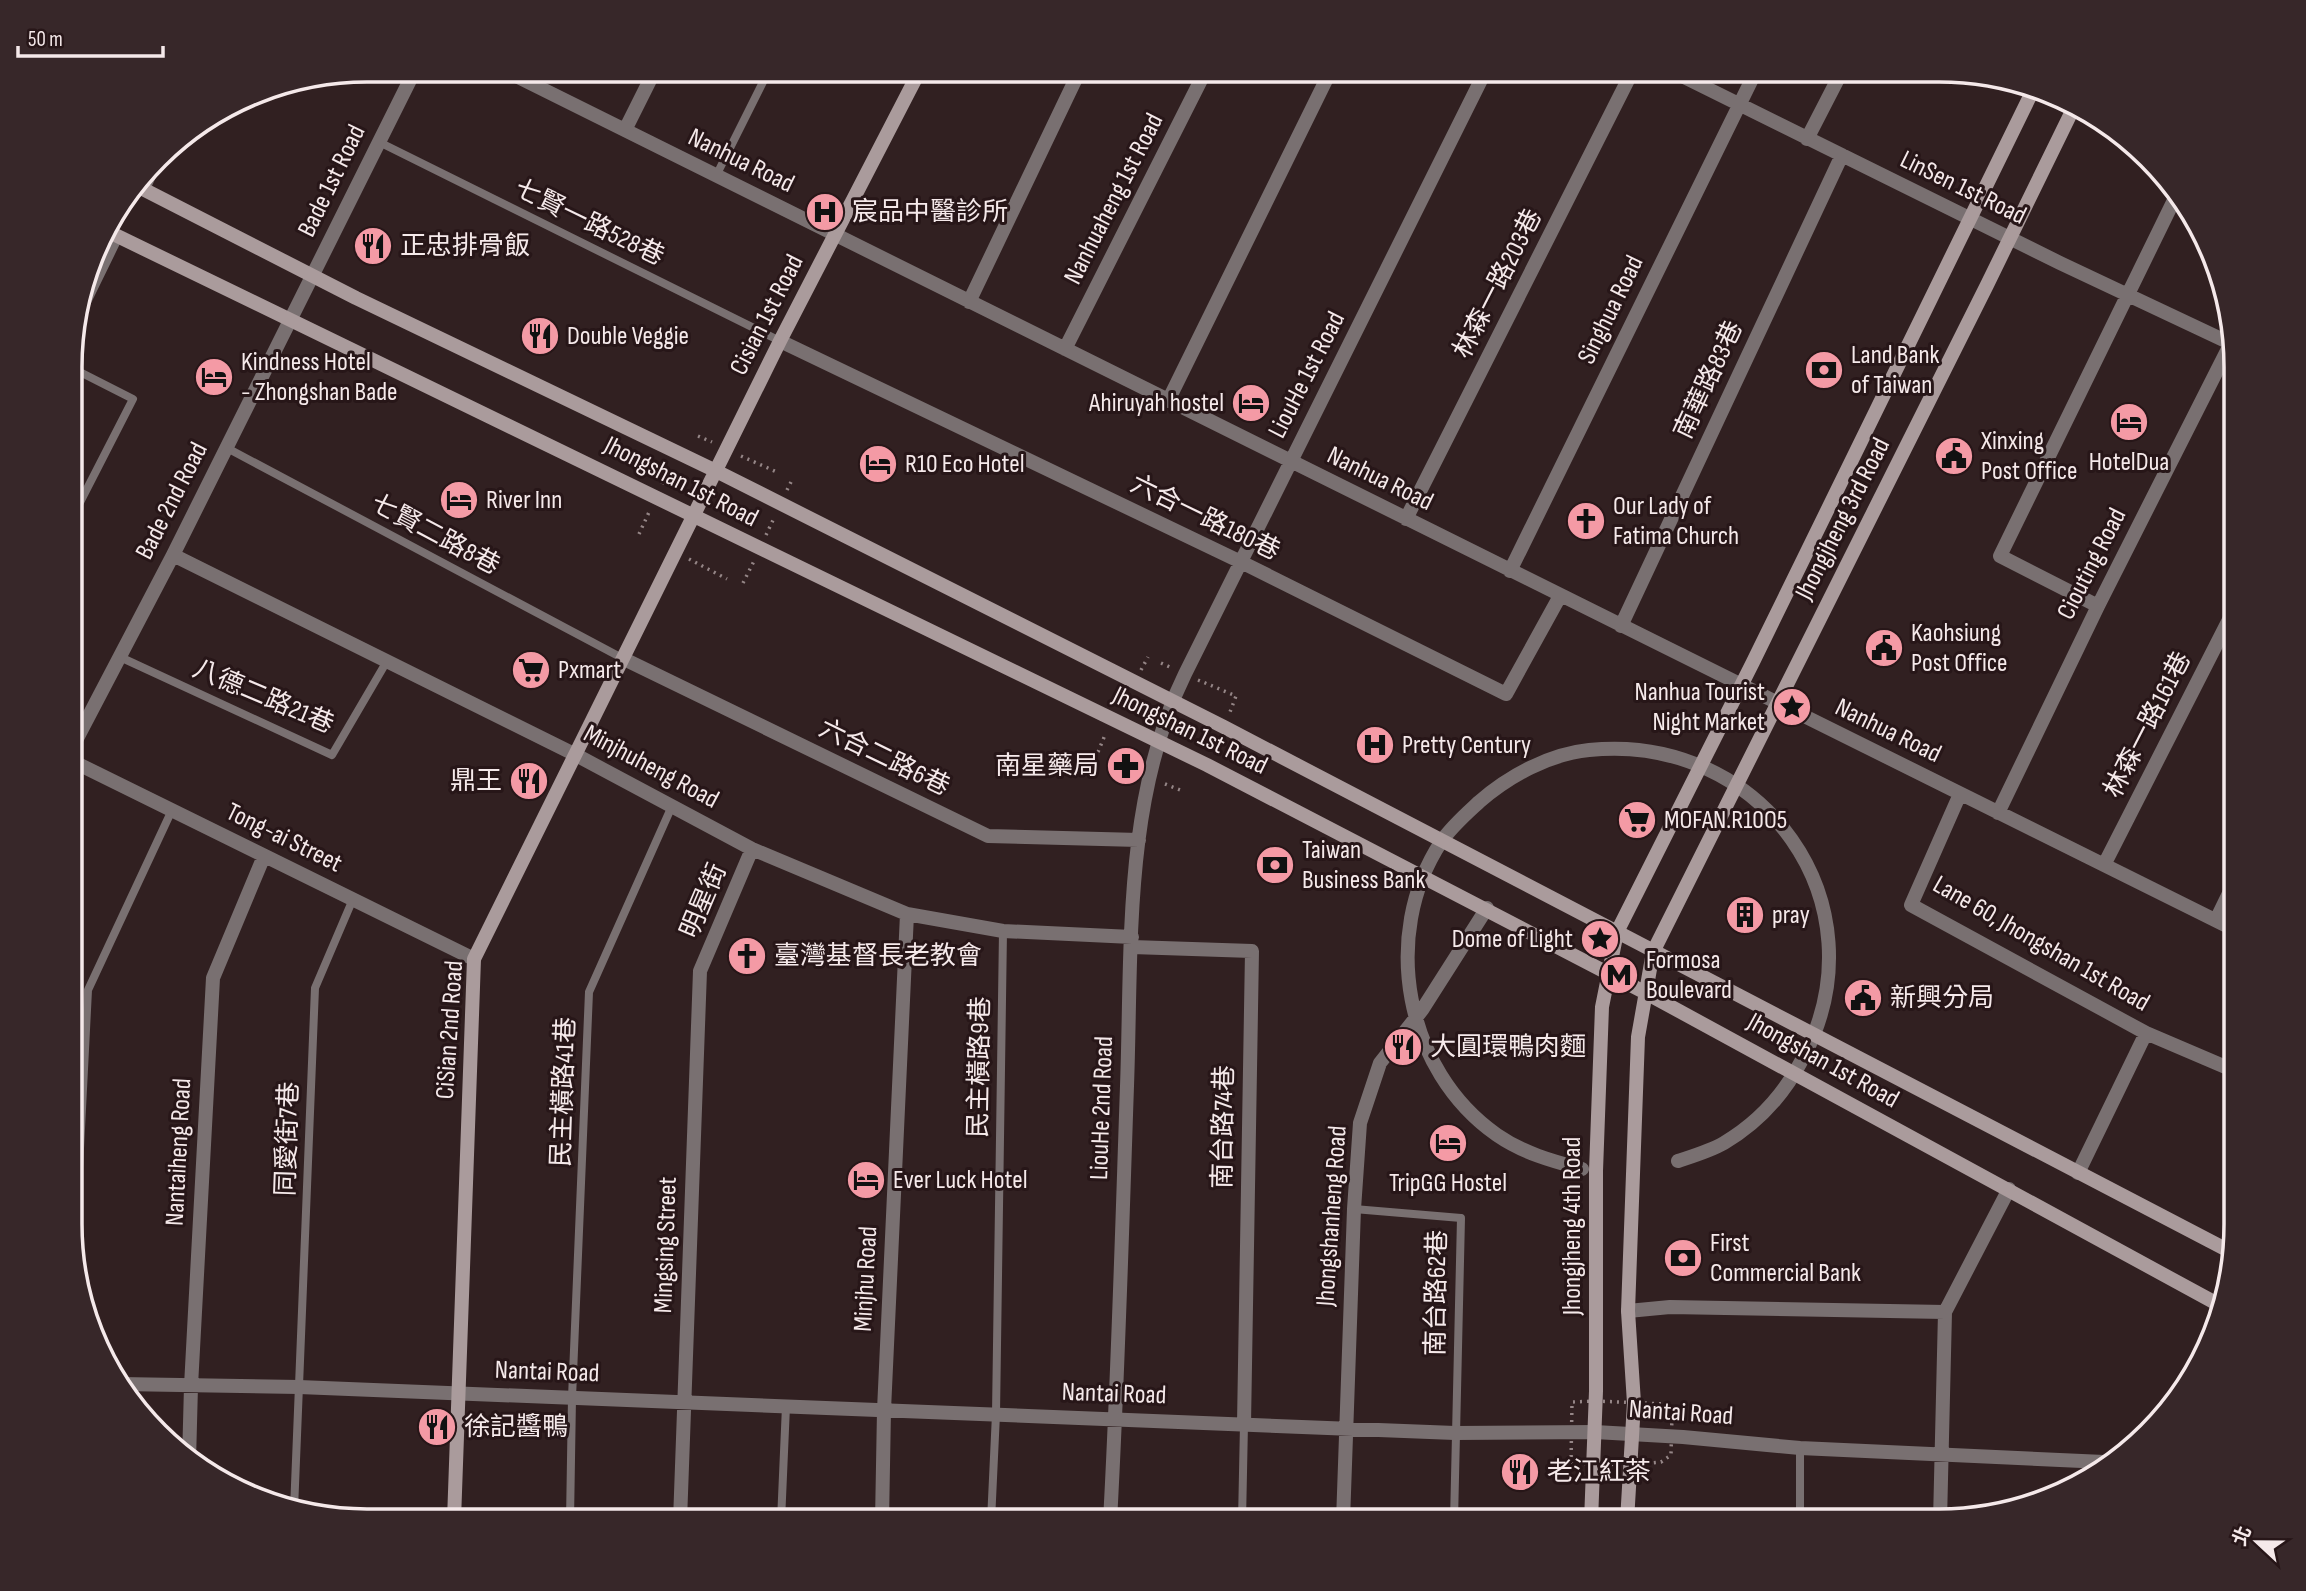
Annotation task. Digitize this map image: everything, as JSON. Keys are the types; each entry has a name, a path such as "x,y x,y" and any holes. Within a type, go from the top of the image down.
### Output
{"main road":[{"name":"Cisian 1st Road","path":"716,471 914,82"},
{"name":"Jhongjheng 3rd Road","path":"1617,932 1741,686 2030,97"},
{"name":"Jhongjheng 3rd Road","path":"1653,952 2070,115"},
{"name":"Jhongshan 1st Road","path":"144,190 313,276 716,471 1224,727 2222,1248"},
{"name":"Jhongshan 1st Road","path":"115,235 1158,740 1487,908 2213,1301"},
{"name":"CiSian 2nd Road","path":"454,1509 474,959 716,471"},
{"name":"Jhongjheng 4th Road","path":"1592,1509 1595,1432 1596,1171 1602,1007 1617,932"},
{"path":"1628,1509 1634,1403 1628,1311 1638,1037 1653,952"}],"street":[{"name":"Bade 1st Road","path":"313,276 409,82"},
{"name":"Nanhua Road","path":"527,82 2224,924"},
{"path":"625,130 649,82"},
{"path":"969,302 1074,82"},
{"name":"Nanhuaheng 1st Road","path":"1065,349 1200,82"},
{"path":"1168,401 1325,82"},
{"name":"LiouHe 1st Road","path":"1171,702 1480,82"},
{"name":"林森一路203巷","path":"1406,519 1627,82"},
{"name":"LinSen 1st Road","path":"1694,82 2127,295 2222,338"},
{"name":"Singhua Road","path":"1510,571 1750,82"},
{"path":"1807,139 1836,82"},
{"name":"南華路83巷","path":"1621,626 1842,155"},
{"path":"2098,606 2000,556 2172,204"},
{"name":"Bade 2nd Road","path":"82,729 313,276"},
{"name":"六合一路180巷","path":"780,341 1241,562 1506,694 1560,596"},
{"name":"Ciouting Road","path":"1998,813 2098,606 2224,360"},
{"name":"Minjhuheng Road","path":"173,555 576,755 752,849 907,914 1003,931 1132,942"},
{"name":"林森一路161巷","path":"2104,865 2224,630"},
{"name":"六合二路6巷","path":"624,659 988,836 1139,840"},
{"name":"LiouHe 2nd Road","path":"1111,1509 1132,942 1139,840 1148,778 1171,702"},
{"path":"1582,1169 1541,1158 1496,1135 1459,1101 1431,1060 1415,1018 1406,961 1412,909 1423,877 1441,842 1462,818 1498,786 1540,763 1587,750 1634,748 1682,757 1738,785 1773,816 1803,856 1821,903 1829,952 1825,1002 1815,1036 1794,1075 1771,1106 1756,1120 1723,1144 1678,1160"},
{"name":"Tong-ai Street","path":"82,766 474,959"},
{"name":"Lane 60, Jhongshan 1st Road","path":"1959,794 1911,905 2146,1033 2078,1173"},
{"name":"明星街","path":"684,1402 700,971 752,849"},
{"name":"Nantaiheng Road","path":"190,1447 191,1386 213,978 264,856"},
{"path":"2216,920 2224,904"},
{"name":"Jhongshanheng Road","path":"1343,1509 1354,1209 1360,1123 1380,1063 1415,1018 1487,908"},
{"name":"Minjhu Road","path":"882,1509 884,1410 907,914"},
{"name":"南台路74巷","path":"1132,942 1252,951 1244,1424"},
{"path":"2146,1033 2224,1066"},
{"path":"1941,1509 1945,1312 2009,1189"},
{"path":"1628,1311 1670,1307 1945,1312"},
{"name":"Nantai Road","path":"132,1384 299,1387 1455,1433 1595,1432 1800,1448 1942,1453 2091,1464"},
{"path":"680,1509 684,1402"}],"lane":[{"path":"535,86 537,82"},
{"path":"716,176 763,82"},
{"name":"七賢一路528巷","path":"379,142 780,341"},
{"path":"82,373 134,399 82,499"},
{"name":"七賢二路8巷","path":"227,448 624,659"},
{"name":"八德二路21巷","path":"120,657 332,755 387,661"},
{"name":"民主橫路41巷","path":"570,1509 572,1398 589,992 672,806"},
{"path":"82,1109 88,990 172,810"},
{"name":"同愛街7巷","path":"294,1499 315,988 353,899"},
{"name":"民主橫路9巷","path":"992,1509 996,1414 1003,931"},
{"name":"南台路62巷","path":"1354,1209 1461,1218 1455,1433"},
{"path":"781,1509 786,1406"},
{"path":"1241,1509 1244,1424"},
{"path":"1454,1509 1455,1433"},
{"path":"1800,1448 1800,1509"}],"path":[{"path":"677,553 727,579"}],"place":[{"name":"宸品中醫診所","path":"825,212"},
{"name":"正忠排骨飯","path":"373,246"},
{"name":"Double Veggie","path":"540,336"},
{"name":"Land Bank of Taiwan","path":"1824,370"},
{"name":"Kindness Hotel - Zhongshan Bade","path":"214,377"},
{"name":"Ahiruyah hostel","path":"1251,403"},
{"name":"HotelDua","path":"2129,422"},
{"name":"Xinxing Post Office","path":"1954,456"},
{"name":"R10 Eco Hotel","path":"878,464"},
{"name":"River Inn","path":"459,500"},
{"name":"Our Lady of Fatima Church","path":"1586,521"},
{"name":"Kaohsiung Post Office","path":"1884,648"},
{"name":"Pxmart","path":"531,670"},
{"name":"Nanhua Tourist Night Market","path":"1792,707"},
{"name":"Pretty Century","path":"1375,745"},
{"name":"南星藥局","path":"1126,766"},
{"name":"鼎王","path":"529,781"},
{"name":"MOFAN.R10O5","path":"1637,820"},
{"name":"Taiwan Business Bank","path":"1275,865"},
{"name":"pray","path":"1745,915"},
{"name":"Dome of Light","path":"1600,939"},
{"name":"臺灣基督長老教會","path":"747,956"},
{"name":"Formosa Boulevard","path":"1619,975"},
{"name":"新興分局","path":"1863,998"},
{"name":"大圓環鴨肉麵","path":"1403,1047"},
{"name":"TripGG Hostel","path":"1448,1143"},
{"name":"Ever Luck Hotel","path":"866,1180"},
{"name":"First Commercial Bank","path":"1683,1258"},
{"name":"徐記醬鴨","path":"437,1427"},
{"name":"老江紅茶","path":"1520,1472"}]}
